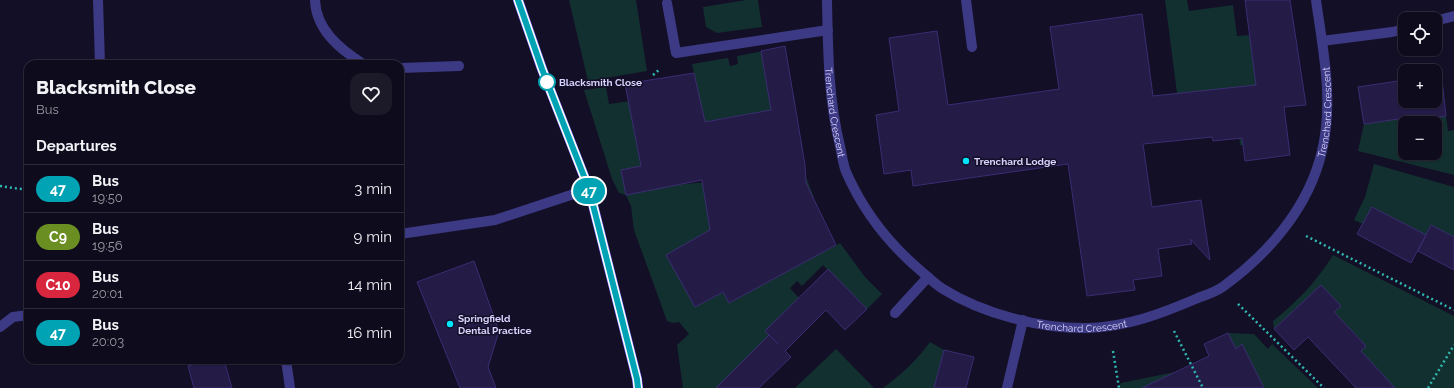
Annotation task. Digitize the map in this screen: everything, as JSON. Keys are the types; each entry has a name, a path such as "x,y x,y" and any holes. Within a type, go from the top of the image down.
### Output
{"street":[{"path":"98,0 100,60"},
{"path":"315,0 320,22 329,36 341,50 357,60"},
{"path":"518,0 542,69 589,189 638,388"},
{"name":"Trenchard Crescent","path":"827,0 833,120 845,171 868,215 904,256 942,289 983,308 1023,320 1055,327 1090,328 1127,323 1165,312 1222,288 1257,258 1287,226 1305,198 1322,152 1328,109 1327,81 1316,0"},
{"path":"966,0 972,47"},
{"path":"667,2 676,53 828,30"},
{"path":"1442,19 1454,16"},
{"path":"1322,41 1398,31"},
{"path":"404,68 459,66"},
{"path":"404,233 495,220 589,189"},
{"path":"895,313 928,277"},
{"path":"0,327 13,317 24,316"},
{"path":"1007,388 1023,320"},
{"path":"287,364 290,388"}],"path":[{"path":"0,186 24,189"},
{"path":"1287,226 1454,310"},
{"path":"1222,288 1324,388"},
{"path":"1165,312 1203,388"},
{"path":"1428,388 1454,345"},
{"path":"1113,351 1119,388"}],"green space":[{"path":"569,0 636,0 647,71 588,81"},
{"path":"746,0 758,0 762,27 717,33 706,27 703,7"},
{"path":"1165,0 1187,0 1189,11 1233,5 1237,36 1249,35 1252,51 1290,47 1243,145 1240,145 1239,133 1183,140"},
{"path":"774,49 762,58 766,80 783,99 794,97 795,103 778,106 780,120 748,114 704,122 634,130 641,166 673,185 805,174 814,198 779,214 692,241 667,255 695,307 721,293 724,294 730,303 739,297 735,288 822,245 826,251 840,243 865,277 882,294 867,309 823,265 802,286 797,281 790,288 799,298 766,331 769,335 716,388 683,388 677,345 689,334 679,322 673,323 667,321 634,230 631,206 626,195 619,193 612,179 584,90 606,87 609,104 638,100 694,73 692,64 728,58 730,66 738,64 737,56"},
{"path":"1442,116 1446,116 1448,131 1454,130 1454,175 1358,151 1364,124 1398,119 1398,160 1442,160"},
{"path":"1374,164 1454,187 1454,237 1431,225 1426,235 1372,207 1363,224 1354,220 1365,197"},
{"path":"1333,255 1454,316 1454,388 1393,388 1361,351 1366,346 1334,312 1341,306 1321,285 1274,329 1273,321 1306,291"},
{"path":"1228,333 1254,334 1268,349 1272,344 1318,388 1255,388"},
{"path":"930,342 944,350 934,388 883,388 908,367"},
{"path":"836,349 874,388 795,388"},
{"path":"1175,372 1182,388 1119,388 1121,383"}],"building":[{"name":"Trenchard Lodge","path":"1245,0 1290,0 1306,105 1284,107 1290,155 1245,161 1242,138 1213,141 1212,137 1143,144 1152,207 1201,200 1210,260 1190,239 1192,244 1158,249 1162,276 1133,280 1135,290 1087,296 1068,164 913,186 911,170 884,174 876,115 899,111 889,38 937,31 948,105 1059,89 1050,27 1142,14 1153,96 1256,85"},
{"path":"785,46 805,165 806,183 836,245 729,303 723,292 695,307 666,255 710,230 702,180 626,195 621,170 641,166 625,84 694,73 705,122 771,110 761,51"},
{"path":"1442,79 1446,116 1398,116 1398,119 1364,124 1358,87 1398,81 1398,108 1442,108"},
{"path":"1372,207 1426,235 1411,263 1357,234"},
{"path":"1431,225 1454,237 1454,270 1418,251"},
{"name":"Springfield Dental Practice","path":"474,261 499,331 488,367 496,388 460,388 417,282"},
{"path":"828,269 867,309 845,330 826,310 785,351 791,357 759,388 716,388 769,335 765,331"},
{"path":"1321,285 1341,306 1334,312 1366,346 1361,351 1395,388 1356,388 1308,337 1294,350 1274,329"},
{"path":"1228,333 1236,349 1242,344 1264,388 1142,388 1209,356 1204,344"},
{"path":"944,350 974,357 966,388 934,388"},
{"path":"197,364 225,364 232,388 194,388 188,366"}],"bus line":[{"name":"47","path":"518,0 542,69 589,189 638,388"}],"place":[{"name":"Blacksmith Close","path":"547,82"},
{"name":"Trenchard Lodge","path":"966,161"},
{"name":"Springfield Dental Practice","path":"450,324"}]}
